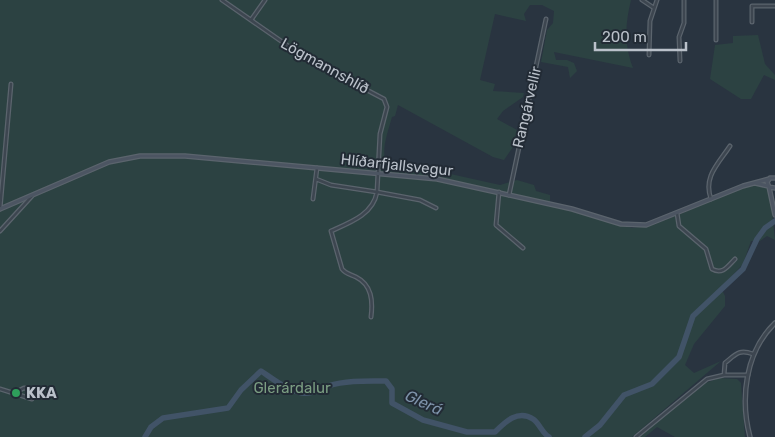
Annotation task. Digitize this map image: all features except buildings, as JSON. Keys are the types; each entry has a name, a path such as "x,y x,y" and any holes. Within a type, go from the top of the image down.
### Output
{"main road":[{"name":"Hlíðarfjallsvegur","path":"0,209 100,165 140,156 185,156 437,178 630,226 646,225 711,199 774,177"},
{"path":"769,179 769,187 774,203"},
{"path":"755,183 775,188"},
{"path":"775,194 775,214"}],"street":[{"name":"Lögmannshlíð","path":"222,0 304,57 380,96 385,101 387,107 380,134 378,174"},
{"path":"251,20 265,0"},
{"path":"642,0 654,8"},
{"path":"649,55 650,21 657,0"},
{"path":"680,61 679,37 684,23 684,0"},
{"path":"716,0 716,40"},
{"path":"752,22 752,6 775,6"},
{"name":"Rangárvellir","path":"509,195 546,19"},
{"path":"0,209 11,84"},
{"path":"711,199 708,189 709,180 730,146"},
{"path":"313,199 317,168"},
{"path":"372,317 373,302 370,292 360,280 342,269 330,231 352,222 372,207 377,192 378,174"},
{"path":"316,179 331,184 420,200 436,208"},
{"path":"499,192 496,225 523,248"},
{"name":"Hlíðarfjallsvegur","path":"0,231 33,195"},
{"path":"677,213 679,226 707,251 712,269 724,270 735,259"},
{"path":"750,437 746,412 748,376 753,354 774,324"},
{"path":"724,375 725,363 737,352 744,351 753,354"},
{"path":"636,437 701,383 714,376 748,376"},
{"path":"16,392 24,388 40,390"},
{"path":"0,389 16,392 32,399"}],"green space":[{"name":"Glerárdalur","path":"0,0 631,0 626,34 633,68 554,52 556,60 567,60 574,63 577,71 570,78 568,67 541,62 547,30 553,23 554,11 542,5 530,5 524,14 526,21 495,14 480,80 495,84 493,91 524,93 523,97 503,111 497,119 517,130 513,147 504,160 493,157 398,105 395,116 392,117 385,141 384,154 387,165 428,169 500,185 517,180 534,185 536,191 550,195 550,205 632,228 653,225 755,184 768,188 770,193 775,240 767,236 760,241 751,241 743,264 721,288 725,296 725,306 694,344 685,365 694,373 721,361 632,437 0,437"},
{"path":"758,35 765,64 775,75 775,80 764,75 751,99 741,99 710,79 715,45 733,43 733,36"},
{"path":"719,378 737,379 741,383 745,437 675,437 657,427 645,437 638,437 706,383"}],"waterway":[{"name":"Glerá","path":"585,437 600,425 624,395 652,384 679,357 693,316 743,269 757,239 765,228 775,221"},
{"name":"Glerá","path":"145,437 151,427 163,418 228,408 241,390 261,371 286,387 297,392 306,393 342,383 386,381 392,389 392,403 423,420 467,432 495,432 512,418 522,415 533,419 549,437"}],"place":[{"name":"KKA","path":"16,393"}]}
